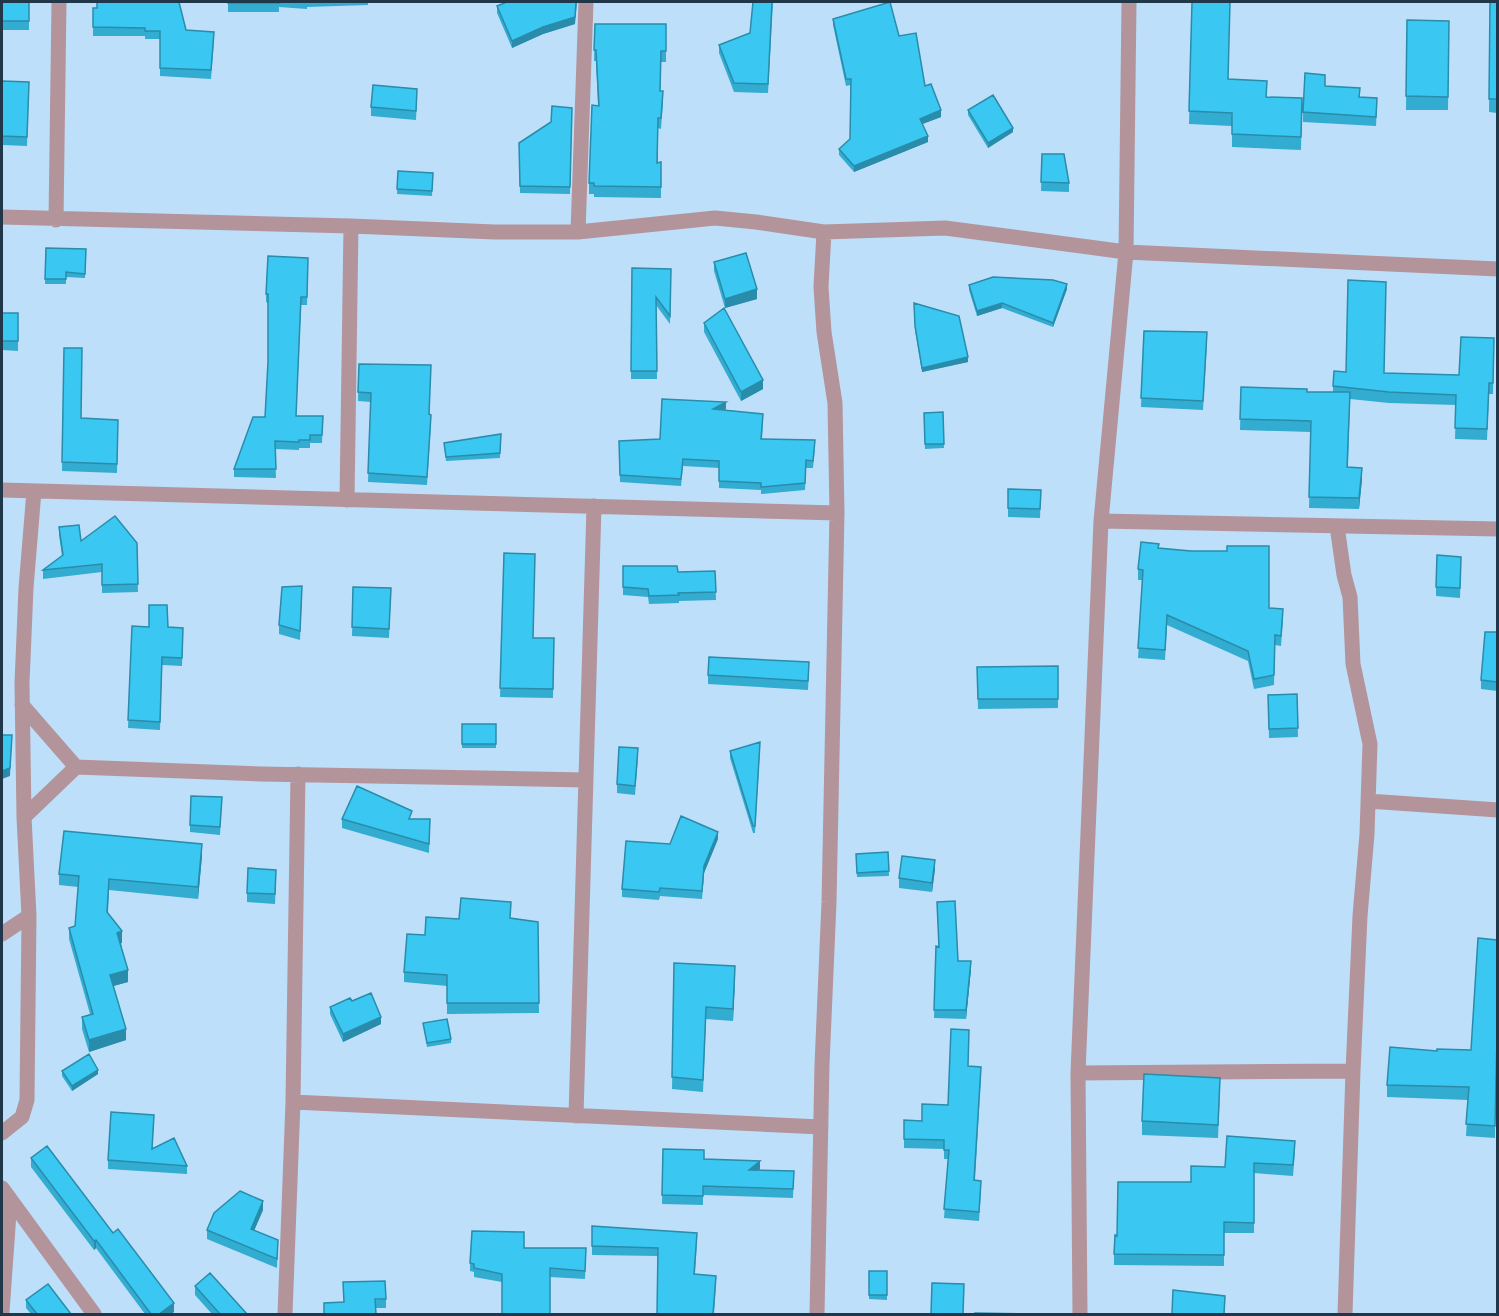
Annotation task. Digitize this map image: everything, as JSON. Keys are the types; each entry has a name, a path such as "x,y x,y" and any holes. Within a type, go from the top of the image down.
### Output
{"street":[{"path":"56,220 59,2"},
{"path":"578,232 586,2"},
{"path":"1080,1314 1078,1073 1101,521 1126,252 1129,2"},
{"path":"2,217 495,232 578,232 715,218 824,232 945,228 1126,252 1497,269"},
{"path":"347,500 351,226"},
{"path":"817,1314 837,513 835,403 824,332 821,287 824,232"},
{"path":"2,490 837,513"},
{"path":"2,1133 18,1120 26,1106 29,916 22,705 26,588 34,491"},
{"path":"576,1116 594,506"},
{"path":"1101,521 1497,529"},
{"path":"1337,526 1350,597 1353,664 1370,744 1353,1071 1345,1314"},
{"path":"22,705 75,767"},
{"path":"24,817 75,767 586,780"},
{"path":"285,1314 293,1102 298,774"},
{"path":"1368,801 1497,810"},
{"path":"2,934 29,916"},
{"path":"1078,1073 1353,1071"},
{"path":"293,1102 821,1127"},
{"path":"2,1312 6,1194"},
{"path":"6,1194 94,1314"}],"building":[{"path":"2,2 29,2 29,21 2,21"},
{"path":"97,2 179,2 186,30 214,32 211,70 160,68 160,31 145,31 145,28 93,27 93,8 97,8"},
{"path":"279,2 279,3 228,3"},
{"path":"507,2 576,2 575,17 543,27 512,41 497,6"},
{"path":"753,2 772,2 768,84 734,83 719,45 750,33"},
{"path":"890,2 899,36 916,33 925,86 931,84 941,110 920,119 928,136 854,166 839,149 850,139 851,79 846,79 833,19"},
{"path":"1192,2 1230,2 1228,79 1267,81 1266,97 1302,98 1301,137 1232,134 1232,113 1189,111"},
{"path":"1490,2 1497,2 1497,99 1489,99"},
{"path":"1407,20 1449,21 1448,97 1406,96"},
{"path":"595,24 666,24 666,51 661,51 660,91 663,91 661,118 658,118 657,163 661,162 661,187 594,186 594,183 589,183 592,105 599,106 596,50 594,50"},
{"path":"1305,73 1325,75 1325,86 1360,88 1359,97 1377,98 1376,117 1303,112"},
{"path":"2,81 29,82 27,137 2,136"},
{"path":"373,85 417,89 416,111 371,107"},
{"path":"993,95 1013,128 988,143 968,110"},
{"path":"552,106 572,108 570,187 520,186 519,143 551,122"},
{"path":"1042,154 1064,154 1069,183 1041,182"},
{"path":"398,171 433,173 432,191 397,189"},
{"path":"46,248 86,249 85,274 66,272 66,279 45,279"},
{"path":"746,253 757,289 725,299 714,262"},
{"path":"268,256 308,258 307,297 301,297 296,416 323,416 322,435 310,435 310,440 299,440 299,442 275,441 276,469 234,469 253,417 265,417 268,362 268,294 266,294"},
{"path":"632,268 671,269 670,316 656,297 657,371 631,371"},
{"path":"993,277 1053,280 1067,284 1053,323 1002,303 977,311 969,285"},
{"path":"1348,280 1386,282 1384,373 1459,375 1461,337 1494,338 1493,383 1489,383 1487,429 1455,428 1456,395 1389,392 1333,386 1334,371 1346,372"},
{"path":"914,303 959,316 968,357 922,368 915,326"},
{"path":"724,308 763,380 741,392 704,323"},
{"path":"2,313 18,313 18,341 2,341"},
{"path":"1144,331 1207,332 1203,401 1141,398"},
{"path":"64,348 82,348 81,418 118,420 117,464 62,462"},
{"path":"359,364 431,365 427,477 368,473 371,393 358,392"},
{"path":"1241,387 1307,389 1307,392 1350,392 1347,467 1362,468 1359,498 1309,497 1311,421 1240,419"},
{"path":"662,399 726,402 713,409 763,414 761,439 815,440 813,461 806,460 805,483 761,487 761,483 719,481 719,461 683,459 681,479 620,475 619,441 660,439"},
{"path":"943,412 944,444 925,444 924,413"},
{"path":"501,434 500,453 446,457 444,443"},
{"path":"1008,489 1041,490 1040,509 1008,508"},
{"path":"115,516 137,543 138,584 102,585 102,564 43,570 63,555 59,527 79,525 81,541"},
{"path":"1141,542 1159,544 1158,548 1191,551 1227,551 1227,546 1269,546 1269,608 1283,609 1281,636 1275,635 1274,675 1254,679 1248,651 1167,615 1165,650 1138,648 1143,570 1138,569"},
{"path":"504,553 535,554 533,638 554,638 553,689 500,688"},
{"path":"1437,555 1461,557 1460,588 1436,587"},
{"path":"623,566 677,566 678,572 715,571 716,592 649,596 648,589 623,587"},
{"path":"302,586 300,631 279,625 282,587"},
{"path":"353,587 391,588 389,629 352,627"},
{"path":"149,605 167,605 168,627 183,628 182,658 162,657 160,722 128,720 132,626 149,627"},
{"path":"1485,632 1497,632 1497,682 1481,680"},
{"path":"709,657 809,662 808,681 708,675"},
{"path":"1058,666 1058,699 978,699 977,667"},
{"path":"1297,694 1298,728 1269,729 1268,695"},
{"path":"462,724 496,724 496,744 462,744"},
{"path":"2,735 12,735 10,768 2,771"},
{"path":"760,742 755,826 753,826 730,751"},
{"path":"619,747 638,748 635,786 617,784"},
{"path":"357,786 412,811 409,819 430,819 429,844 342,819"},
{"path":"191,796 222,797 220,827 190,825"},
{"path":"681,816 718,832 704,866 702,891 660,888 659,892 622,889 626,841 670,844"},
{"path":"64,831 202,844 198,887 109,879 107,912 122,931 117,933 128,970 110,975 126,1029 89,1040 82,1017 93,1014 69,928 75,926 79,876 59,874"},
{"path":"888,852 889,871 857,873 856,854"},
{"path":"902,856 935,860 932,883 899,878"},
{"path":"248,868 276,870 275,894 247,893"},
{"path":"461,898 511,902 510,918 538,922 539,1003 447,1003 447,975 404,972 407,934 425,935 426,917 459,919"},
{"path":"955,901 958,961 971,961 966,1010 934,1010 936,946 939,947 937,902"},
{"path":"1478,938 1497,940 1495,1126 1466,1124 1469,1087 1387,1085 1390,1047 1437,1051 1437,1049 1471,1050"},
{"path":"674,963 735,966 733,1009 706,1007 703,1080 672,1077"},
{"path":"371,993 381,1017 343,1034 330,1007 350,998 352,1001"},
{"path":"447,1019 451,1039 427,1043 423,1023"},
{"path":"951,1029 969,1030 968,1066 981,1067 974,1180 981,1181 979,1212 944,1209 949,1150 944,1150 944,1140 904,1139 904,1120 922,1121 922,1104 948,1105"},
{"path":"89,1054 98,1070 72,1086 62,1071"},
{"path":"1144,1074 1220,1078 1218,1125 1142,1121"},
{"path":"111,1112 154,1115 152,1149 174,1138 187,1166 108,1160"},
{"path":"1227,1136 1295,1141 1293,1165 1254,1163 1254,1223 1224,1222 1224,1255 1114,1254 1115,1235 1117,1236 1118,1182 1191,1182 1191,1166 1225,1167"},
{"path":"47,1146 113,1233 118,1229 174,1303 159,1314 151,1314 31,1158"},
{"path":"663,1149 704,1150 704,1159 760,1161 749,1170 794,1171 793,1189 703,1186 703,1196 662,1195"},
{"path":"240,1191 263,1201 251,1229 278,1240 277,1259 207,1230 214,1213"},
{"path":"592,1226 697,1233 694,1274 716,1276 713,1314 657,1314 658,1248 592,1246"},
{"path":"472,1231 524,1232 524,1248 586,1248 585,1271 550,1268 550,1314 502,1314 502,1274 474,1268 474,1264 470,1263"},
{"path":"869,1271 887,1271 887,1295 869,1295"},
{"path":"210,1273 247,1314 220,1314 195,1286"},
{"path":"385,1281 386,1299 375,1299 376,1314 324,1314 324,1303 344,1302 343,1282"},
{"path":"932,1283 964,1284 963,1314 931,1314"},
{"path":"48,1284 71,1314 37,1314 26,1300"},
{"path":"1173,1290 1225,1296 1224,1314 1172,1314"},
{"path":"975,1313 1039,1314 975,1314"}]}
